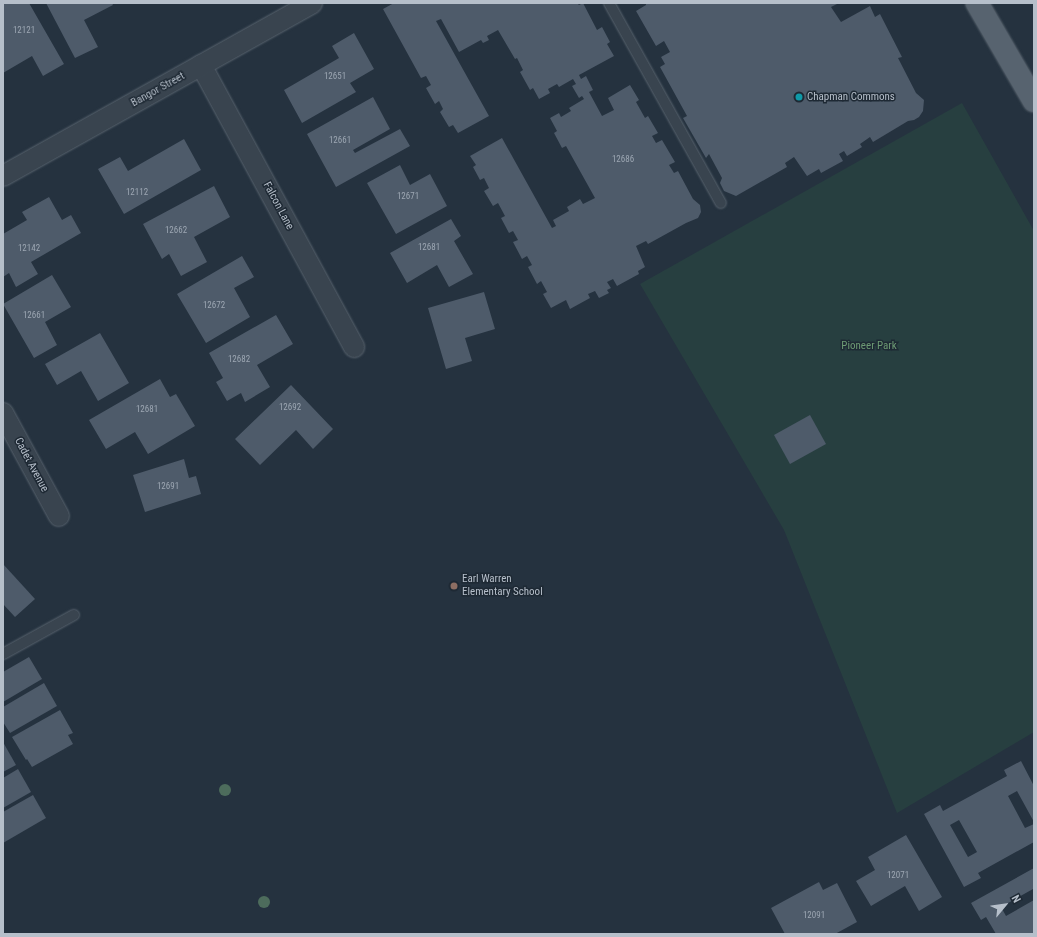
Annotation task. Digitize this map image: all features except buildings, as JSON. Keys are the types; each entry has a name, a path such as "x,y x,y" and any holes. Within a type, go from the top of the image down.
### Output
{"main road":[{"path":"977,3 1034,101"}],"street":[{"name":"Bangor Street","path":"3,176 312,3"},
{"name":"Falcon Lane","path":"201,66 354,347"},
{"name":"Cadet Avenue","path":"3,413 59,516"}],"lane":[{"path":"608,3 721,203"},
{"path":"3,654 74,615"}],"green space":[{"name":"Pioneer Park","path":"962,103 1034,231 1034,732 897,813 784,530 640,284"}],"place":[{"name":"Chapman Commons","path":"799,97"},
{"name":"Earl Warren Elementary School","path":"454,586"}]}
